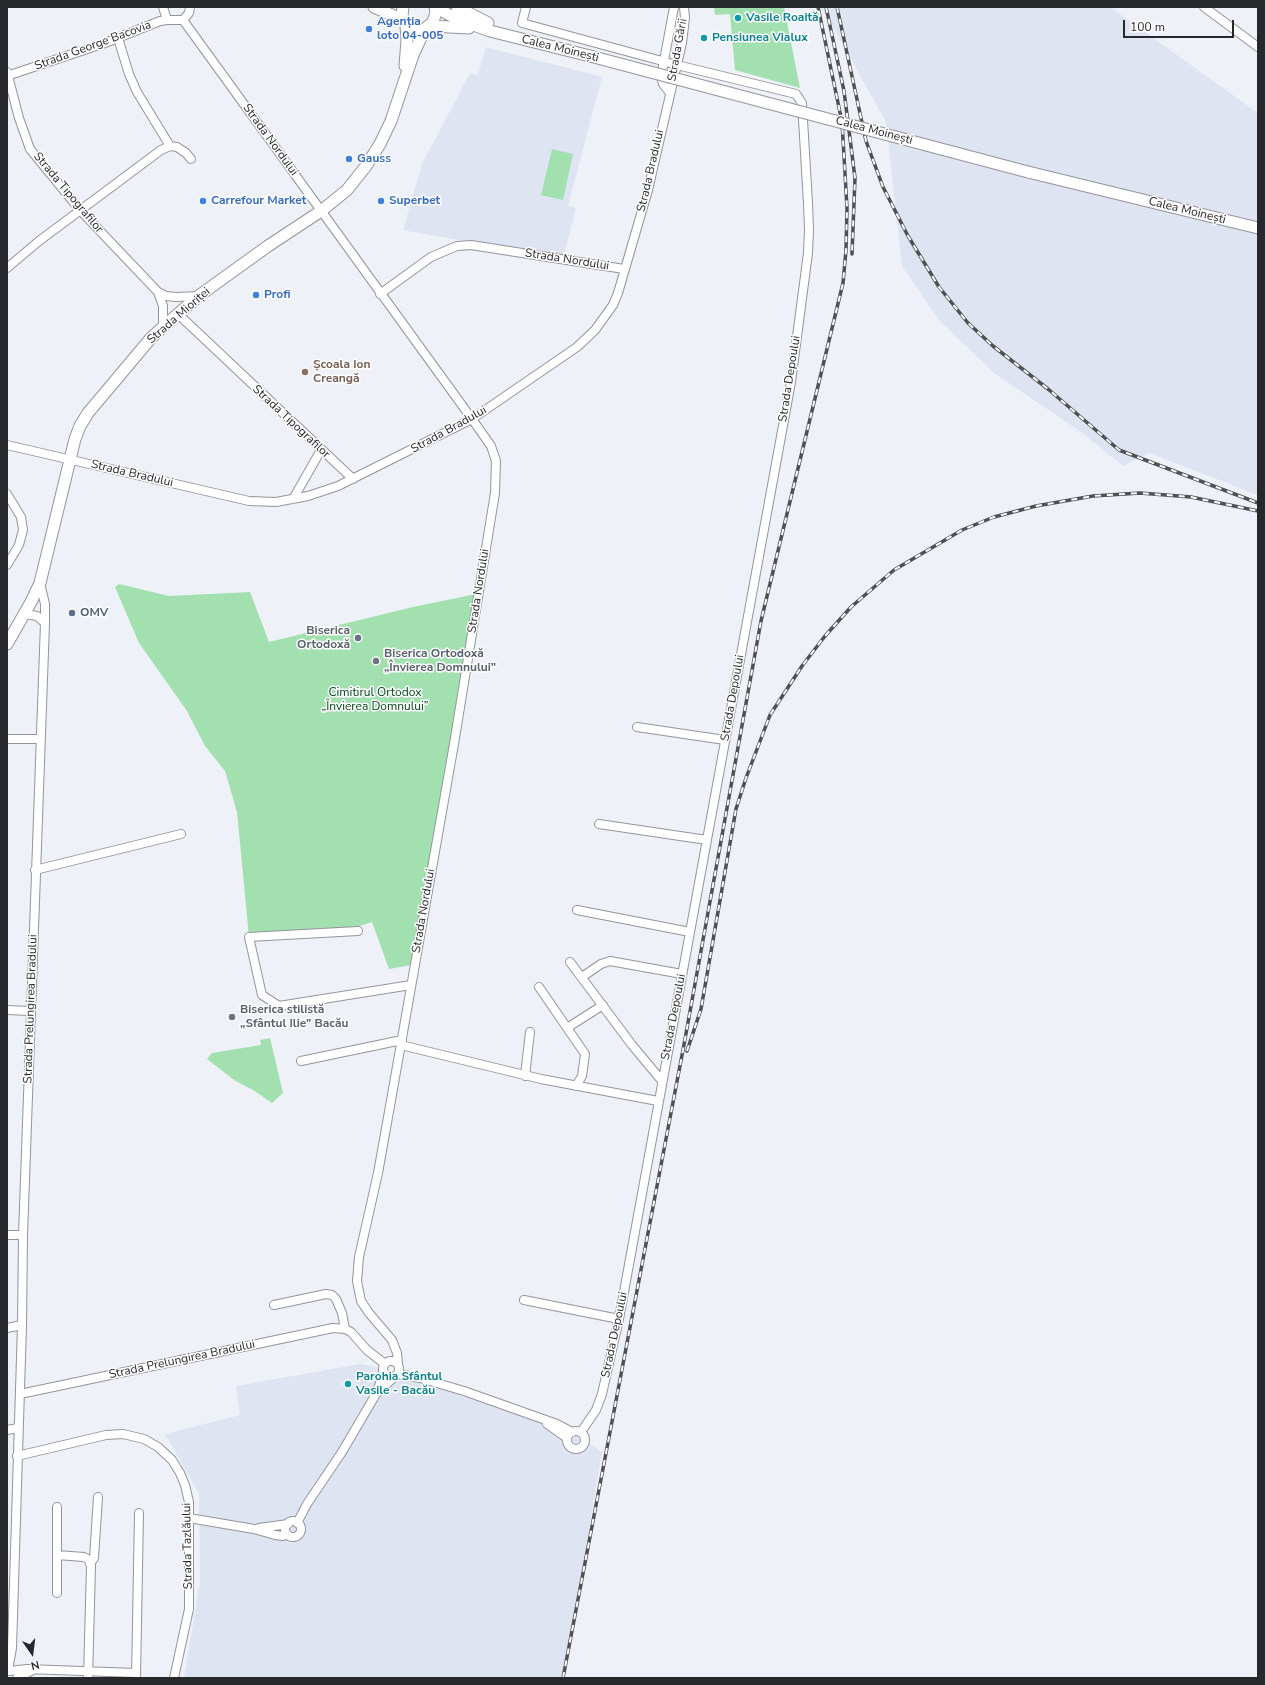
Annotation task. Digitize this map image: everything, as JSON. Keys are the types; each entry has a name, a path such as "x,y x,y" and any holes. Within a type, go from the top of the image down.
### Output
{"main road":[{"name":"Calea Moinești","path":"374,7 405,23 415,30 446,26 490,31 521,38 1028,172 1258,228"},
{"name":"Strada Mioriței","path":"403,7 402,16 405,23 407,40 404,84"},
{"name":"Calea Moinești","path":"435,7 457,19 490,31"},
{"name":"Strada Mioriței","path":"7,644 25,614 40,583 70,460 80,426 88,414 163,327 178,314 268,246 321,211 347,190 366,166 380,144 404,84 417,45 436,18 435,7"},
{"path":"457,7 521,38"}],"street":[{"name":"Strada George Bacovia","path":"7,75 167,20 163,7"},
{"path":"167,20 183,20 189,13 190,7"},
{"name":"Strada Depoului","path":"393,1368 540,1418 576,1435 588,1430 602,1394 619,1319 791,382 808,253 808,203 802,103 796,94 664,62 522,23 526,7"},
{"name":"Strada Gării","path":"669,95 661,77 674,7"},
{"name":"Strada Gării","path":"669,95 685,18 684,7"},
{"path":"1204,7 1258,47"},
{"name":"Strada Nordului","path":"183,20 472,419 491,446 496,460 495,493 454,744 378,1173 359,1257 357,1281 365,1308 389,1334 397,1354 393,1368"},
{"path":"118,38 129,74 137,92 170,146"},
{"name":"Strada Tipografilor","path":"7,75 19,118 30,149 80,210 158,292 163,306 163,327"},
{"name":"Strada Bradului","path":"7,445 248,501 276,502 293,500 325,491 353,479 472,419 577,347 596,330 613,304 618,293 645,200 669,95"},
{"path":"7,268 80,210 161,150 170,146 177,147 186,153 191,159"},
{"name":"Strada Nordului","path":"380,294 431,257 457,246 471,245 624,269"},
{"path":"158,292 166,296 176,297 200,296"},
{"name":"Strada Tipografilor","path":"178,314 353,479"},
{"path":"293,500 321,450"},
{"path":"7,494 21,517 23,530 19,545 7,564"},
{"name":"Strada Prelungirea Bradului","path":"40,583 44,604 45,623 22,1235 22,1325 16,1532 12,1648 9,1672 21,1669 33,1669 88,1674 136,1676"},
{"path":"25,614 37,616 45,623"},
{"path":"637,727 725,740"},
{"path":"7,739 40,739"},
{"path":"599,824 707,840"},
{"path":"35,870 182,834"},
{"path":"577,910 690,932"},
{"path":"358,931 249,937 262,995 279,1006 411,986"},
{"path":"582,977 601,964 610,961 682,974"},
{"path":"570,962 662,1081"},
{"path":"539,987 585,1054 582,1076 576,1086"},
{"path":"567,1028 603,1005"},
{"path":"7,1010 30,1011"},
{"path":"525,1076 530,1032"},
{"path":"301,1060 402,1043 525,1076 658,1101"},
{"path":"7,1235 22,1235"},
{"path":"274,1305 326,1294 332,1295 336,1299 342,1313 345,1328 351,1332 367,1350 393,1368"},
{"path":"524,1300 619,1319"},
{"path":"7,1328 22,1325"},
{"name":"Strada Prelungirea Bradului","path":"20,1394 333,1328 345,1328"},
{"path":"297,1523 307,1504 342,1452 393,1368"},
{"path":"376,1394 393,1368"},
{"path":"7,1430 18,1428"},
{"name":"Strada Tazlăului","path":"18,1456 106,1435 124,1434 144,1439 158,1447 180,1473 185,1485 189,1502 189,1609 174,1678"},
{"path":"90,1564 94,1558 98,1497"},
{"path":"57,1508 57,1593"},
{"path":"136,1676 139,1513"},
{"path":"190,1518 254,1528 272,1528 294,1522 297,1523"},
{"path":"288,1524 285,1529 287,1534 292,1537 299,1535 300,1527 297,1523"},
{"path":"254,1528 275,1536 283,1536 287,1534"},
{"path":"7,1534 16,1532"},
{"path":"56,1555 84,1557 89,1560 88,1674"},
{"name":"Strada Prelungirea Bradului","path":"7,1639 12,1630"},
{"path":"17,1678 33,1669"}],"shaded area":[{"path":"819,7 1110,7 1258,113 1258,495 1149,453 1123,466 1081,432 994,373 938,319 902,266 886,122 827,16"},
{"path":"486,47 602,77 568,206 576,208 563,259 403,230 422,164 470,73 478,75"},
{"path":"360,1364 381,1368 579,1436 602,1452 564,1678 184,1678 200,1582 199,1494 165,1434 240,1415 236,1386"}],"green space":[{"path":"714,7 784,7 800,88 735,70 730,14 715,15"},
{"path":"552,149 573,154 563,200 541,195"},
{"name":"Cimitirul Ortodox „Învierea Domnului”","path":"119,584 169,596 250,592 269,642 413,607 476,594 412,965 389,969 372,922 357,927 358,931 249,937 237,812 225,771 205,746 187,711 139,643 115,587"},
{"path":"270,1038 283,1093 272,1103 253,1090 234,1080 207,1059 212,1053 261,1045 260,1040"}],"railway":[{"path":"563,1678 683,1050 761,621 843,283 846,250 847,208 842,122 818,7"},
{"path":"826,7 844,91 855,178 852,254"},
{"path":"837,7 866,141 883,187 908,236 939,287 968,323 993,346 1048,389 1119,450 1258,503"},
{"path":"687,1051 701,1009 736,809 746,778 770,715 802,666 825,636 851,607 894,570 962,530 994,517 1036,506 1093,496 1140,493 1191,497 1258,511"}],"place":[{"name":"Vasile Roaită","path":"738,18"},
{"name":"Agenția loto 04-005","path":"369,29"},
{"name":"Pensiunea Vialux","path":"704,38"},
{"name":"Gauss","path":"349,159"},
{"name":"Carrefour Market","path":"203,201"},
{"name":"Superbet","path":"381,201"},
{"name":"Profi","path":"256,295"},
{"name":"Școala Ion Creangă","path":"305,372"},
{"name":"OMV","path":"72,613"},
{"name":"Biserica Ortodoxă","path":"358,638"},
{"name":"Biserica Ortodoxă „Învierea Domnului”","path":"376,661"},
{"name":"Biserica stilistă „Sfântul Ilie” Bacău","path":"232,1017"},
{"name":"Parohia Sfântul Vasile - Bacău","path":"348,1384"}]}
